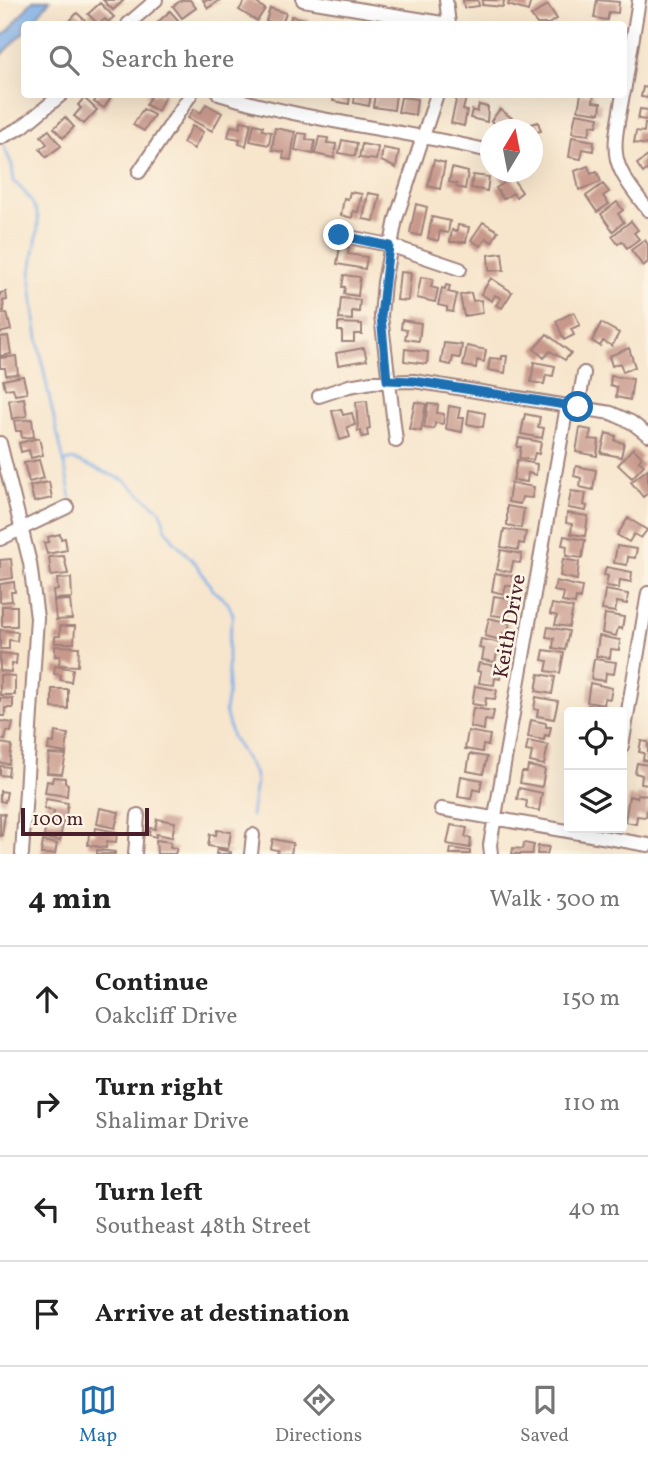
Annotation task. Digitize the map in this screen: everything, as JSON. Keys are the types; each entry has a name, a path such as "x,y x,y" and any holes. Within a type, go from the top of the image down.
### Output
{"street":[{"path":"132,21 156,0"},
{"path":"303,0 431,21"},
{"path":"446,0 449,21"},
{"path":"627,70 639,0"},
{"path":"0,138 22,127 57,98"},
{"path":"139,172 188,98"},
{"path":"234,98 288,113 425,136 480,149"},
{"path":"396,441 381,316 389,246 436,98"},
{"path":"622,98 614,153 624,179 648,210"},
{"path":"339,235 389,246 460,269"},
{"name":"Keith Drive","path":"491,854 495,818 573,406 584,373"},
{"path":"319,396 349,386 387,380 414,381 573,406 623,417 648,435"},
{"path":"0,443 34,581 37,618 22,854"},
{"path":"0,539 67,507"},
{"path":"627,717 648,593"},
{"path":"441,808 564,827"},
{"path":"135,854 138,815"},
{"path":"607,833 648,845"},
{"path":"251,854 253,835"}],"water":[{"path":"33,0 50,0 33,21 21,21 21,35 0,57 0,37"}],"building":[{"path":"103,0 124,0 113,10"},
{"path":"182,0 190,0 196,8 182,18 173,6"},
{"path":"203,0 220,0 208,8"},
{"path":"246,0 252,0 265,9 257,21 239,10"},
{"path":"463,0 478,0 479,6 464,8"},
{"path":"483,0 504,0 503,7 482,5"},
{"path":"510,0 531,0 528,11 508,5"},
{"path":"597,0 619,2 618,13 609,12 607,20 594,18"},
{"path":"100,3 114,17 109,21 95,21 88,14"},
{"path":"548,5 557,19 535,21 531,16"},
{"path":"270,8 286,13 283,21 266,21"},
{"path":"170,11 179,21 159,21"},
{"path":"77,13 86,21 70,21"},
{"path":"291,16 309,20 309,21 290,21"},
{"path":"643,87 648,88 648,98 641,97"},
{"path":"84,98 97,110 84,124 74,116 81,108 78,105"},
{"path":"96,98 110,98 104,108 94,102"},
{"path":"150,98 164,98 158,111 146,105"},
{"path":"333,98 350,98 349,104 333,101"},
{"path":"355,98 370,98 369,106 354,103"},
{"path":"374,98 396,98 394,110 373,107"},
{"path":"401,98 417,99 415,115 398,112"},
{"path":"457,98 466,98 463,110 467,111 464,126 451,123"},
{"path":"580,98 594,98 593,102 601,103 600,113 578,110"},
{"path":"206,104 222,113 212,131 188,118 194,109 201,113"},
{"path":"479,105 488,107 487,119 470,118 472,110 477,112"},
{"path":"143,109 154,115 144,131 133,125"},
{"path":"500,109 513,119 492,119"},
{"path":"640,109 648,110 648,120 638,119"},
{"path":"576,113 599,117 597,126 591,125 589,135 572,133"},
{"path":"65,117 74,127 63,138 54,128"},
{"path":"241,121 251,123 246,146 239,144 240,139 228,137 231,126 240,128"},
{"path":"254,124 271,132 269,145 250,141"},
{"path":"645,124 648,124 648,145 634,143 636,131 644,132"},
{"path":"192,126 203,132 194,149 183,143"},
{"path":"275,128 295,132 291,160 283,159 284,152 272,150"},
{"path":"49,130 61,146 46,157 40,149 47,144 41,136"},
{"path":"298,133 307,134 306,139 315,141 313,154 295,150"},
{"path":"319,137 328,138 327,143 336,144 334,158 315,154"},
{"path":"572,137 594,141 593,151 583,149 581,159 569,157"},
{"path":"342,140 357,143 355,156 339,153"},
{"path":"362,144 378,147 376,160 359,158"},
{"path":"383,148 399,151 396,168 381,161"},
{"path":"648,156 648,169 643,173 637,164"},
{"path":"434,160 445,163 440,189 428,186"},
{"path":"588,166 591,174 597,172 601,182 579,190 575,171"},
{"path":"452,168 468,172 465,189 449,182"},
{"path":"473,175 480,176 480,182 488,182 487,191 471,188"},
{"path":"515,182 522,192 516,197 513,193 503,199 496,188 504,183"},
{"path":"603,184 609,192 603,196 609,204 597,212 586,196"},
{"path":"350,192 362,194 358,212 353,211 352,218 341,215 344,198 348,199"},
{"path":"368,193 380,195 374,221 363,219"},
{"path":"617,202 623,210 618,214 624,222 613,231 601,214"},
{"path":"416,204 427,207 421,236 410,233"},
{"path":"432,217 450,221 448,233 440,231 438,241 428,238"},
{"path":"631,221 638,230 634,233 639,239 627,248 622,241 618,244 612,236"},
{"path":"483,222 498,231 492,242 486,238 481,246 471,240"},
{"path":"458,225 469,227 466,242 450,242 452,230 457,231"},
{"path":"645,240 648,245 648,262 643,266 631,250"},
{"path":"340,246 349,247 348,254 367,257 365,269 337,264"},
{"path":"502,253 504,270 489,271 488,255"},
{"path":"400,272 411,273 408,301 397,300"},
{"path":"344,275 360,277 358,296 344,294"},
{"path":"421,277 433,279 431,287 438,289 435,302 417,298"},
{"path":"491,278 512,292 502,308 496,305 501,298 495,295 492,301 481,294"},
{"path":"446,285 450,286 448,292 457,294 453,312 438,305 442,288 445,289"},
{"path":"6,292 4,311 0,312 0,293"},
{"path":"471,293 473,301 481,300 483,313 464,316 460,295"},
{"path":"341,298 360,300 359,312 352,311 352,320 339,319"},
{"path":"574,312 580,325 571,329 574,335 564,340 556,321"},
{"path":"7,313 11,330 0,333 0,314"},
{"path":"402,320 421,323 419,341 405,339 407,330 401,329"},
{"path":"338,323 362,324 362,334 354,334 354,342 342,342 342,331 338,331"},
{"path":"601,323 619,333 612,346 603,341 600,346 592,341"},
{"path":"547,334 571,353 565,360 550,351 544,358 534,349"},
{"path":"8,336 11,354 0,356 0,337"},
{"path":"444,343 462,345 460,358 453,357 451,365 441,363"},
{"path":"467,346 486,350 484,362 477,360 476,368 463,366"},
{"path":"364,348 367,360 338,365 336,353"},
{"path":"629,348 635,367 623,372 620,363 612,366 609,356"},
{"path":"405,349 428,352 427,364 404,361"},
{"path":"16,356 18,374 6,375 5,368 0,368 0,358"},
{"path":"502,356 507,356 505,373 488,370 490,358 502,359"},
{"path":"534,362 555,366 553,376 546,375 544,384 531,382"},
{"path":"23,376 27,393 15,395 13,388 5,389 3,380"},
{"path":"611,376 633,379 630,400 616,397 617,387 610,385"},
{"path":"24,398 27,416 12,419 9,400"},
{"path":"367,401 370,429 367,430 368,436 362,437 361,431 358,431 356,402"},
{"path":"415,402 426,404 421,431 409,429"},
{"path":"428,404 438,405 437,413 444,414 443,424 435,423 434,429 424,428"},
{"path":"449,406 460,408 458,418 464,418 462,432 446,429"},
{"path":"341,409 343,415 352,413 355,425 347,427 350,437 340,440 332,411"},
{"path":"469,410 485,413 483,427 467,424"},
{"path":"525,414 540,417 538,427 544,428 542,438 521,434"},
{"path":"32,419 34,437 22,438 21,431 16,431 14,421"},
{"path":"580,428 591,430 589,439 599,440 597,456 576,452"},
{"path":"606,433 616,436 615,441 624,443 621,457 601,453"},
{"path":"39,438 43,455 31,458 29,450 21,452 19,443"},
{"path":"519,438 541,442 539,454 535,453 533,460 519,458"},
{"path":"633,448 642,457 639,461 644,465 632,478 618,465"},
{"path":"39,460 44,478 29,482 24,463"},
{"path":"517,460 537,464 536,475 528,473 527,482 513,480"},
{"path":"576,466 596,470 593,490 580,487 581,478 574,476"},
{"path":"648,469 648,493 643,497 631,482"},
{"path":"49,482 52,498 34,502 30,486"},
{"path":"511,483 534,487 532,498 522,497 520,504 508,502"},
{"path":"571,491 586,493 586,511 568,508"},
{"path":"507,506 524,509 521,528 507,525"},
{"path":"567,513 588,516 585,536 571,534 572,524 566,523"},
{"path":"628,518 647,530 641,538 634,534 629,542 617,535"},
{"path":"504,529 526,532 524,544 519,543 518,550 501,547"},
{"path":"60,534 61,539 65,538 67,550 47,554 44,543 49,542 48,537"},
{"path":"564,536 585,540 582,558 566,556 567,546 562,545"},
{"path":"617,546 637,549 635,558 628,557 627,565 614,563"},
{"path":"501,550 522,554 520,563 513,562 511,572 497,570"},
{"path":"64,556 68,574 51,576 49,557"},
{"path":"11,559 13,578 0,580 0,560"},
{"path":"563,559 579,562 577,580 560,576"},
{"path":"606,567 632,572 631,582 620,580 619,588 606,586"},
{"path":"495,573 517,577 515,587 506,585 504,594 492,591"},
{"path":"71,578 72,598 54,599 53,591 58,590 57,579"},
{"path":"556,581 582,587 580,599 576,598 575,604 562,602 564,593 554,591"},
{"path":"14,582 12,601 0,602 0,584"},
{"path":"605,590 628,594 627,604 617,602 615,612 602,610"},
{"path":"494,596 514,599 512,611 507,610 506,617 491,615"},
{"path":"70,600 72,619 56,620 54,601"},
{"path":"552,604 573,608 569,627 555,625 557,616 550,614"},
{"path":"2,606 17,606 17,626 2,626"},
{"path":"605,614 624,617 622,629 618,628 616,636 602,633"},
{"path":"489,618 510,623 507,634 503,633 501,640 485,636"},
{"path":"60,626 75,626 74,643 55,643 55,636 60,636"},
{"path":"548,627 569,631 565,650 553,648 554,638 546,637"},
{"path":"0,630 18,632 17,641 9,640 9,649 0,649"},
{"path":"599,636 620,640 619,650 611,649 610,658 596,656"},
{"path":"481,639 506,644 504,654 497,653 495,662 482,660 484,649 479,648"},
{"path":"55,646 79,647 78,666 59,665 60,656 55,656"},
{"path":"544,650 564,653 560,673 546,671 548,661 542,660"},
{"path":"0,653 17,655 11,672 0,671"},
{"path":"594,659 616,662 614,674 606,673 605,681 591,679"},
{"path":"479,663 502,667 500,679 495,678 494,685 479,683"},
{"path":"55,666 73,669 71,682 60,680 61,675 54,674"},
{"path":"539,674 555,677 552,694 536,691"},
{"path":"0,675 15,676 15,695 0,695"},
{"path":"590,683 612,688 610,699 605,698 604,705 587,702"},
{"path":"475,686 497,690 495,699 486,698 485,706 472,704"},
{"path":"52,689 68,689 68,709 52,708"},
{"path":"536,697 558,701 554,719 537,716 538,710 534,709"},
{"path":"0,698 13,699 13,708 5,708 5,716 0,716"},
{"path":"473,708 494,711 492,721 485,720 484,730 470,727"},
{"path":"531,720 546,723 546,727 551,727 549,736 545,735 544,740 528,737"},
{"path":"0,721 13,723 5,740 0,739"},
{"path":"468,731 490,735 488,746 483,745 482,752 465,749"},
{"path":"55,732 68,734 66,753 48,750 49,742 54,743"},
{"path":"528,741 548,745 544,765 530,762 532,752 526,751"},
{"path":"641,741 648,742 648,761 643,760 644,753 639,752"},
{"path":"0,743 12,745 9,764 0,763"},
{"path":"49,754 66,755 62,774 47,773"},
{"path":"470,754 487,757 483,774 467,771"},
{"path":"637,763 648,765 648,785 641,784 642,775 635,773"},
{"path":"0,766 9,767 8,776 0,775"},
{"path":"528,766 545,769 542,787 520,783 522,772 527,772"},
{"path":"461,776 482,780 480,791 473,789 471,799 458,797"},
{"path":"53,777 65,778 65,783 68,784 67,796 45,793 47,781 52,782"},
{"path":"519,788 542,793 539,811 526,808 527,801 517,799"},
{"path":"0,791 7,792 5,802 0,801"},
{"path":"638,794 648,796 646,817 637,816 636,824 627,822 629,796 637,798"},
{"path":"46,799 68,803 65,820 53,818 54,811 44,809"},
{"path":"100,808 119,812 115,828 97,824"},
{"path":"0,813 5,814 2,836 0,836"},
{"path":"157,819 175,822 172,837 149,835 150,828 155,829"},
{"path":"46,820 63,822 60,841 44,838"},
{"path":"451,825 467,828 465,837 471,838 470,848 447,844"},
{"path":"96,828 117,832 116,842 107,841 106,848 88,845 89,833 95,834"},
{"path":"217,830 231,832 228,849 208,846 210,834 216,835"},
{"path":"273,839 293,843 291,854 277,854 278,850 271,849"},
{"path":"156,840 171,842 170,847 177,848 175,854 157,854"},
{"path":"43,841 57,844 55,854 41,854"},
{"path":"524,843 534,845 532,854 512,854 513,848 523,849"},
{"path":"538,846 549,847 547,854 537,854"},
{"path":"451,848 470,851 470,854 450,854"},
{"path":"217,849 231,852 231,854 216,854"},
{"path":"97,850 115,852 115,854 97,854"}],"waterway":[{"path":"3,145 12,165 14,182 29,198 38,217 31,273 33,304 44,372 64,462 74,460 124,480 161,511 165,527 174,541 196,564 214,591 228,603 233,614 228,644 228,693 225,711 232,737 254,772 256,781 251,816"},
{"path":"64,462 71,498"}],"route":[{"path":"339,235 389,246 381,316 387,380 414,381 578,407"}]}
